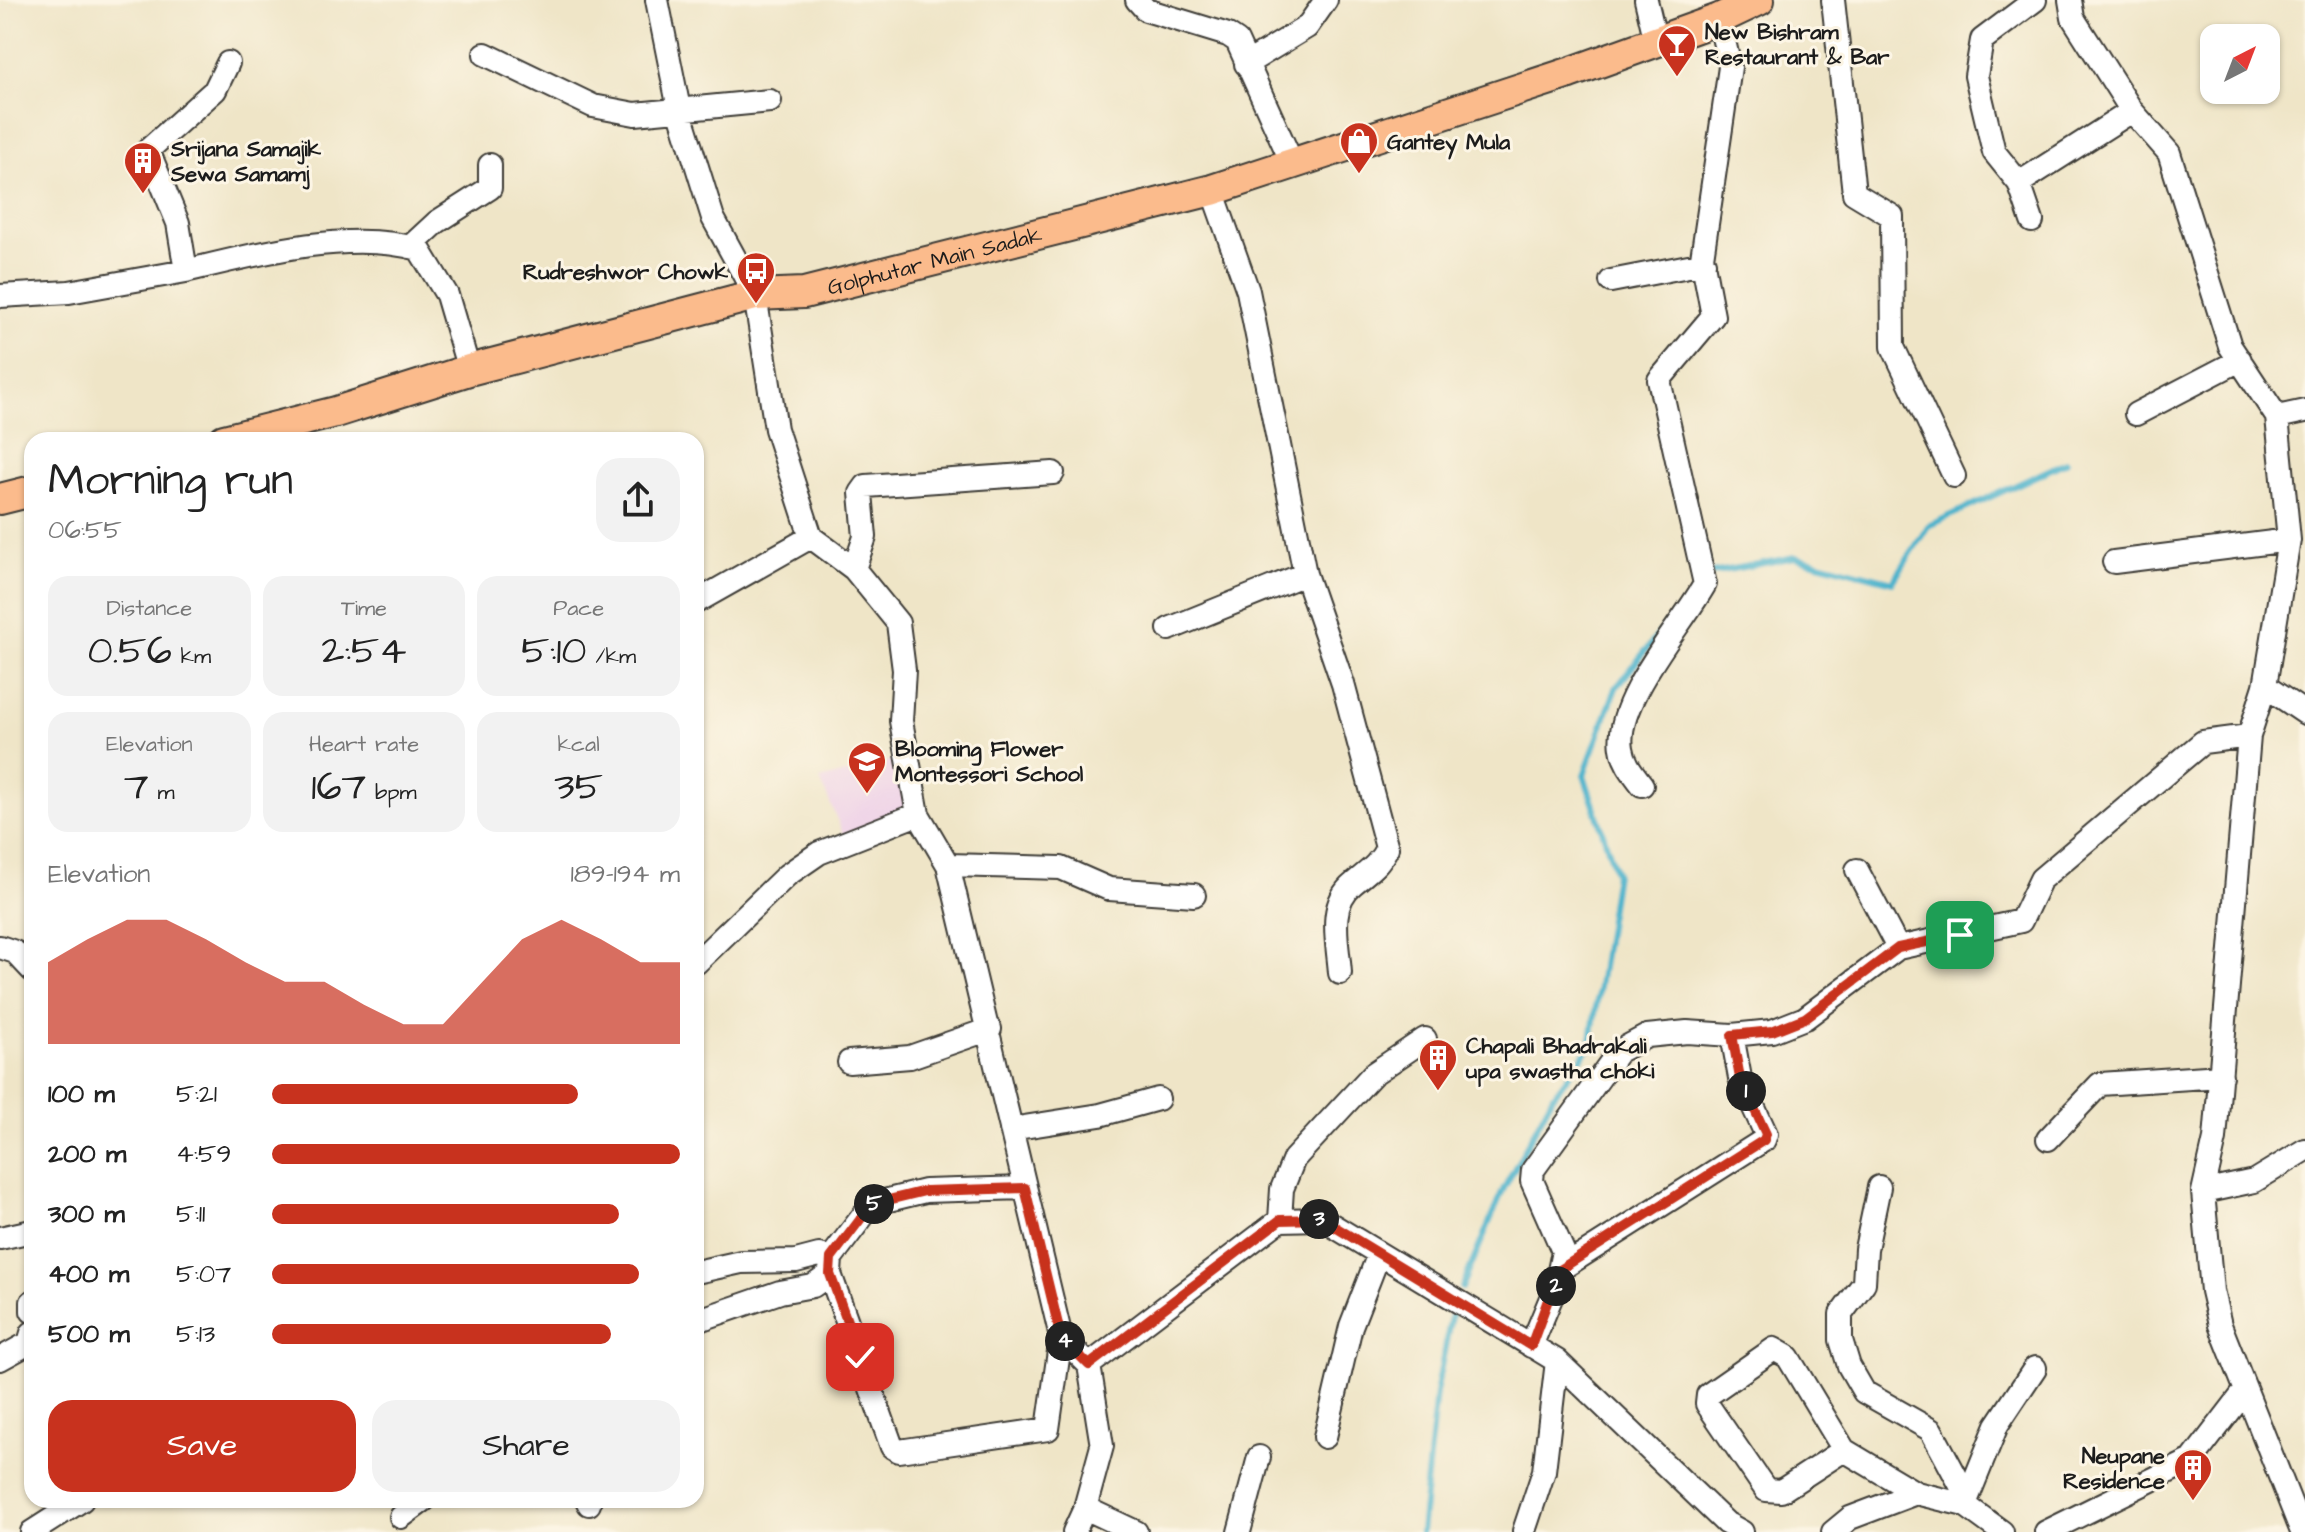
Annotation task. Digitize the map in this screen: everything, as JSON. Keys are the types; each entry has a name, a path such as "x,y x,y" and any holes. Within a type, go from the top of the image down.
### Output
{"main road":[{"name":"Golphutar Main Sadak","path":"256,432 336,412 469,370 755,295 804,293 1212,190 1646,45 1719,19 1759,0"},
{"path":"0,499 24,493"}],"street":[{"path":"657,0 679,109 713,218 755,295 776,429 811,537 854,569 898,623 904,670 901,721 918,814 948,865 990,1029 1061,1337 1048,1429 899,1451 892,1447 831,1266 819,1255 796,1261 741,1262 704,1270"},
{"path":"1137,0 1146,10 1228,35 1237,41 1293,165"},
{"path":"1246,64 1307,27 1326,0"},
{"path":"1646,0 1646,45"},
{"path":"1833,0 1854,193 1892,216 1893,347 1954,476"},
{"path":"2032,221 2019,183 1994,152 1976,76 1982,40 2035,0"},
{"path":"2070,0 2073,18 2132,111 2169,153 2230,346 2277,417 2289,540 2265,686 2249,736 2215,1139 2203,1192 2212,1291 2245,1391 2302,1532"},
{"path":"1642,785 1625,762 1621,734 1645,672 1703,574 1659,380 1713,316 1704,263 1730,67 1719,19"},
{"path":"485,54 593,106 635,114 770,101"},
{"path":"186,271 178,223 148,150 215,90 228,63"},
{"path":"2019,183 2132,111"},
{"path":"410,247 437,222 490,188 490,165"},
{"path":"1212,190 1248,291 1305,574 1343,684 1387,848 1379,865 1350,886 1336,906 1340,973"},
{"path":"0,296 69,292 186,271 248,255 358,241 410,247 419,249 447,295 469,370"},
{"path":"1611,281 1704,263"},
{"path":"2136,414 2240,360"},
{"path":"2277,417 2305,411"},
{"path":"854,569 865,537 861,493 866,486 1053,473"},
{"path":"704,597 811,537"},
{"path":"2114,562 2289,540"},
{"path":"1169,629 1305,574"},
{"path":"2265,686 2305,713"},
{"path":"1531,1346 1563,1251 1532,1181 1533,1170 1619,1051 1647,1036 1772,1031 1805,1018 1898,948 2021,921 2041,879 2203,742 2249,736"},
{"path":"704,955 798,867 819,853 918,814"},
{"path":"948,865 1061,868 1109,889 1194,895"},
{"path":"1857,870 1898,948"},
{"path":"0,947 15,952 24,962"},
{"path":"849,1062 910,1057 990,1029"},
{"path":"1559,1270 1764,1140 1766,1134 1740,1078 1732,1035"},
{"path":"1280,1220 1282,1189 1294,1159 1373,1074 1425,1039"},
{"path":"2048,1139 2100,1084 2221,1076"},
{"path":"1011,1129 1100,1115 1158,1099"},
{"path":"2203,1192 2254,1181 2305,1150"},
{"path":"1879,1187 1866,1249 1864,1283 1841,1314 1841,1340 1849,1366 1864,1392 1931,1430 1966,1501 2002,1532"},
{"path":"704,1318 780,1292 813,1286 831,1266 872,1204 925,1191 1025,1188"},
{"path":"1089,1365 1280,1220 1322,1219 1557,1361 1726,1523 1742,1532"},
{"path":"0,1238 24,1233"},
{"path":"1325,1437 1351,1326 1379,1254"},
{"path":"1061,1337 1089,1365 1102,1446 1085,1508 1074,1532"},
{"path":"0,1359 24,1346"},
{"path":"1844,1450 1781,1491 1766,1490 1707,1404 1708,1395 1774,1349 1781,1351 1844,1450 1916,1493 1966,1501"},
{"path":"1524,1531 1544,1471 1557,1361"},
{"path":"1966,1501 1997,1425 2035,1368"},
{"path":"2046,1532 2192,1460 2245,1391"},
{"path":"1239,1532 1259,1457"},
{"path":"1833,1532 1850,1518 1916,1493"},
{"path":"32,1532 70,1508"},
{"path":"401,1517 413,1508"},
{"path":"1085,1508 1136,1532"}],"shaded area":[{"name":"Blooming Flower Montessori School","path":"902,758 911,809 845,838 820,780"}],"waterway":[{"path":"1707,574 1795,557 1893,582 1928,526 2066,462"},
{"path":"1462,1288 1502,1192 1553,1096 1590,1047 1616,873 1584,775 1616,688 1660,632"},
{"path":"1421,1532 1436,1393 1452,1311"}],"place":[{"name":"New Bishram Restaurant & Bar","path":"1677,78"},
{"name":"Gantey Mula","path":"1359,175"},
{"name":"Srijana Samajik Sewa Samamj","path":"143,195"},
{"name":"Rudreshwor Chowk","path":"756,305"},
{"name":"Blooming Flower Montessori School","path":"867,795"},
{"name":"Chapali Bhadrakali upa swastha choki","path":"1438,1092"},
{"name":"Neupane Residence","path":"2193,1502"}],"route":[{"path":"860,1357 830,1274 831,1258 872,1204 925,1191 980,1188 1025,1188 1061,1337 1089,1365 1280,1220 1322,1219 1531,1346 1556,1286 1559,1270 1764,1140 1766,1134 1740,1078 1732,1035 1772,1031 1805,1018 1898,948 1960,935"}]}
